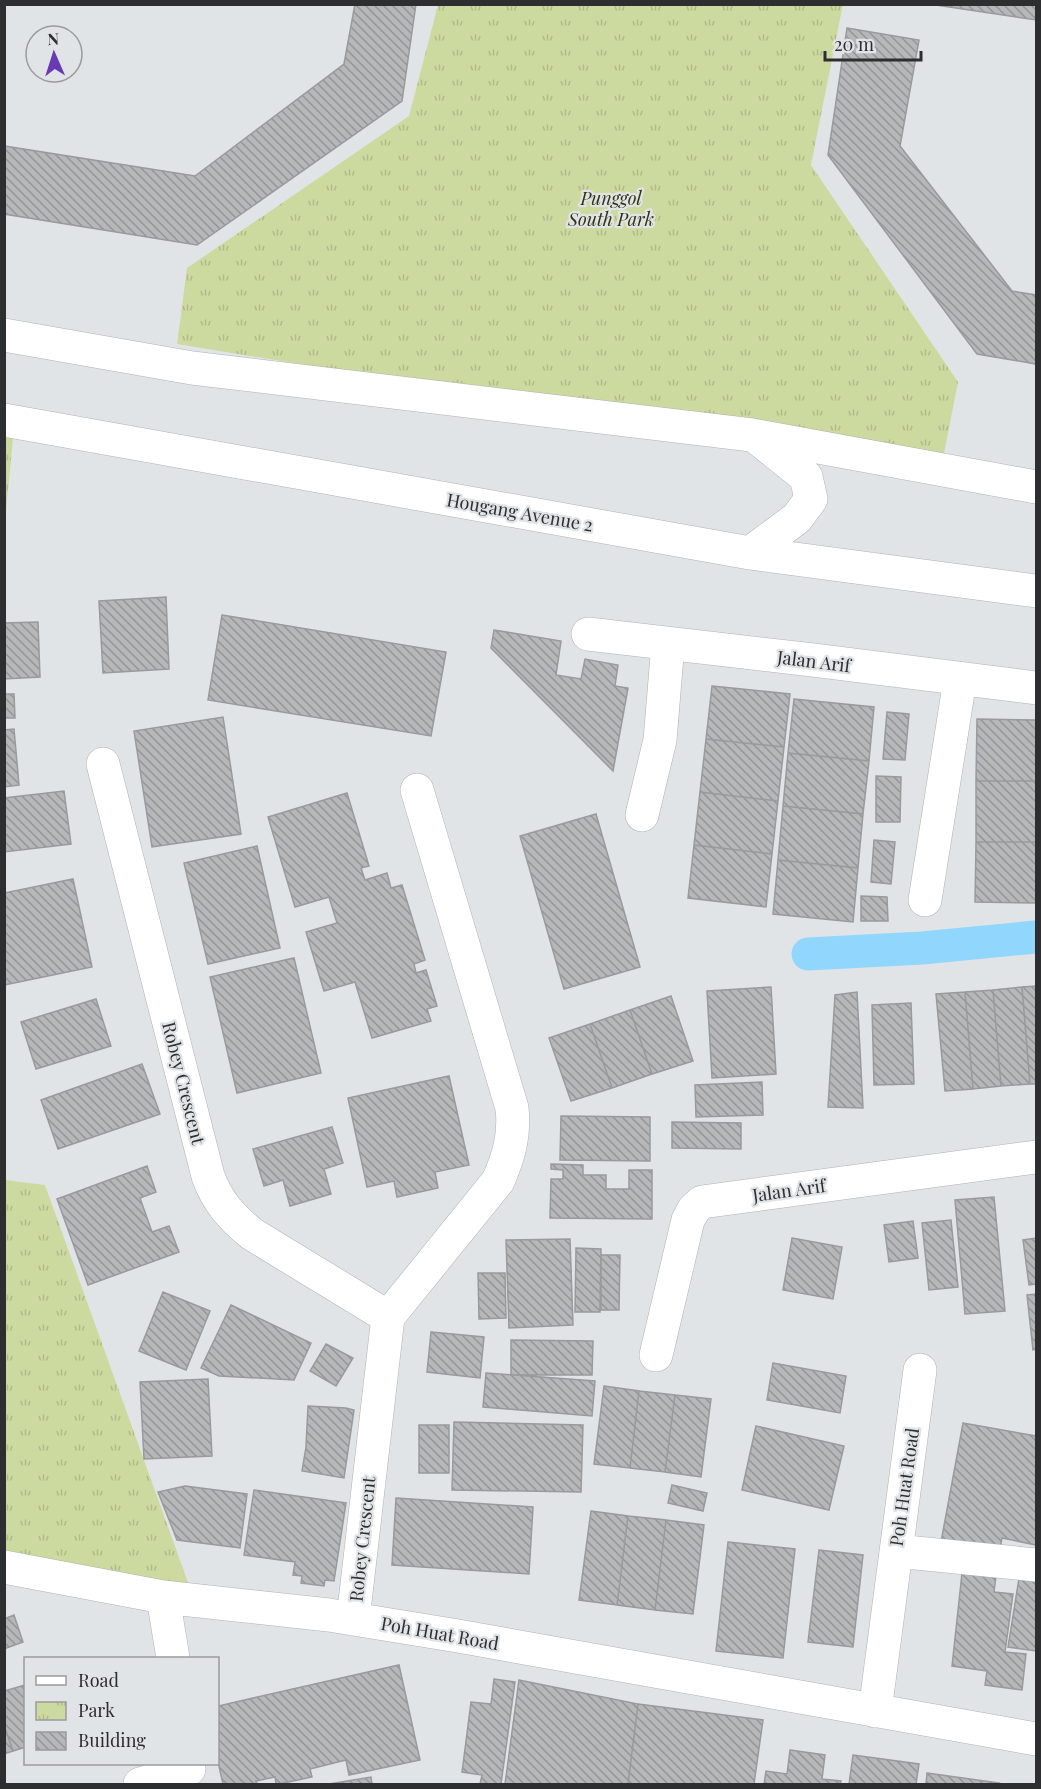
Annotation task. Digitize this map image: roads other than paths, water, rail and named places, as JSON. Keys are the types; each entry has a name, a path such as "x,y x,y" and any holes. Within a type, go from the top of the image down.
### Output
{"main road":[{"path":"4,335 192,368 752,435 1036,487"},
{"name":"Hougang Avenue 2","path":"4,420 750,553 1036,591"},
{"path":"750,553 797,518 811,499 806,477 752,435"},
{"name":"Jalan Arif","path":"588,634 1036,688"},
{"path":"642,815 660,740 668,644"},
{"path":"925,900 960,680"},
{"name":"Robey Crescent","path":"103,764 214,1193 234,1219 252,1234 388,1317 353,1619"},
{"path":"388,1317 498,1181 507,1160 514,1125 513,1108 417,790"},
{"name":"Jalan Arif","path":"656,1355 688,1220 693,1209 702,1202 1036,1156"},
{"name":"Poh Huat Road","path":"875,1711 920,1370"},
{"path":"896,1551 1036,1565"},
{"name":"Poh Huat Road","path":"4,1568 163,1597 329,1615 458,1636 1036,1739"},
{"path":"163,1597 172,1657"},
{"path":"140,1785 190,1772"}],"waterway":[{"path":"808,954 922,948 1036,937"}],"park label":[{"name":"Punggol South Park","path":"611,208"}]}
